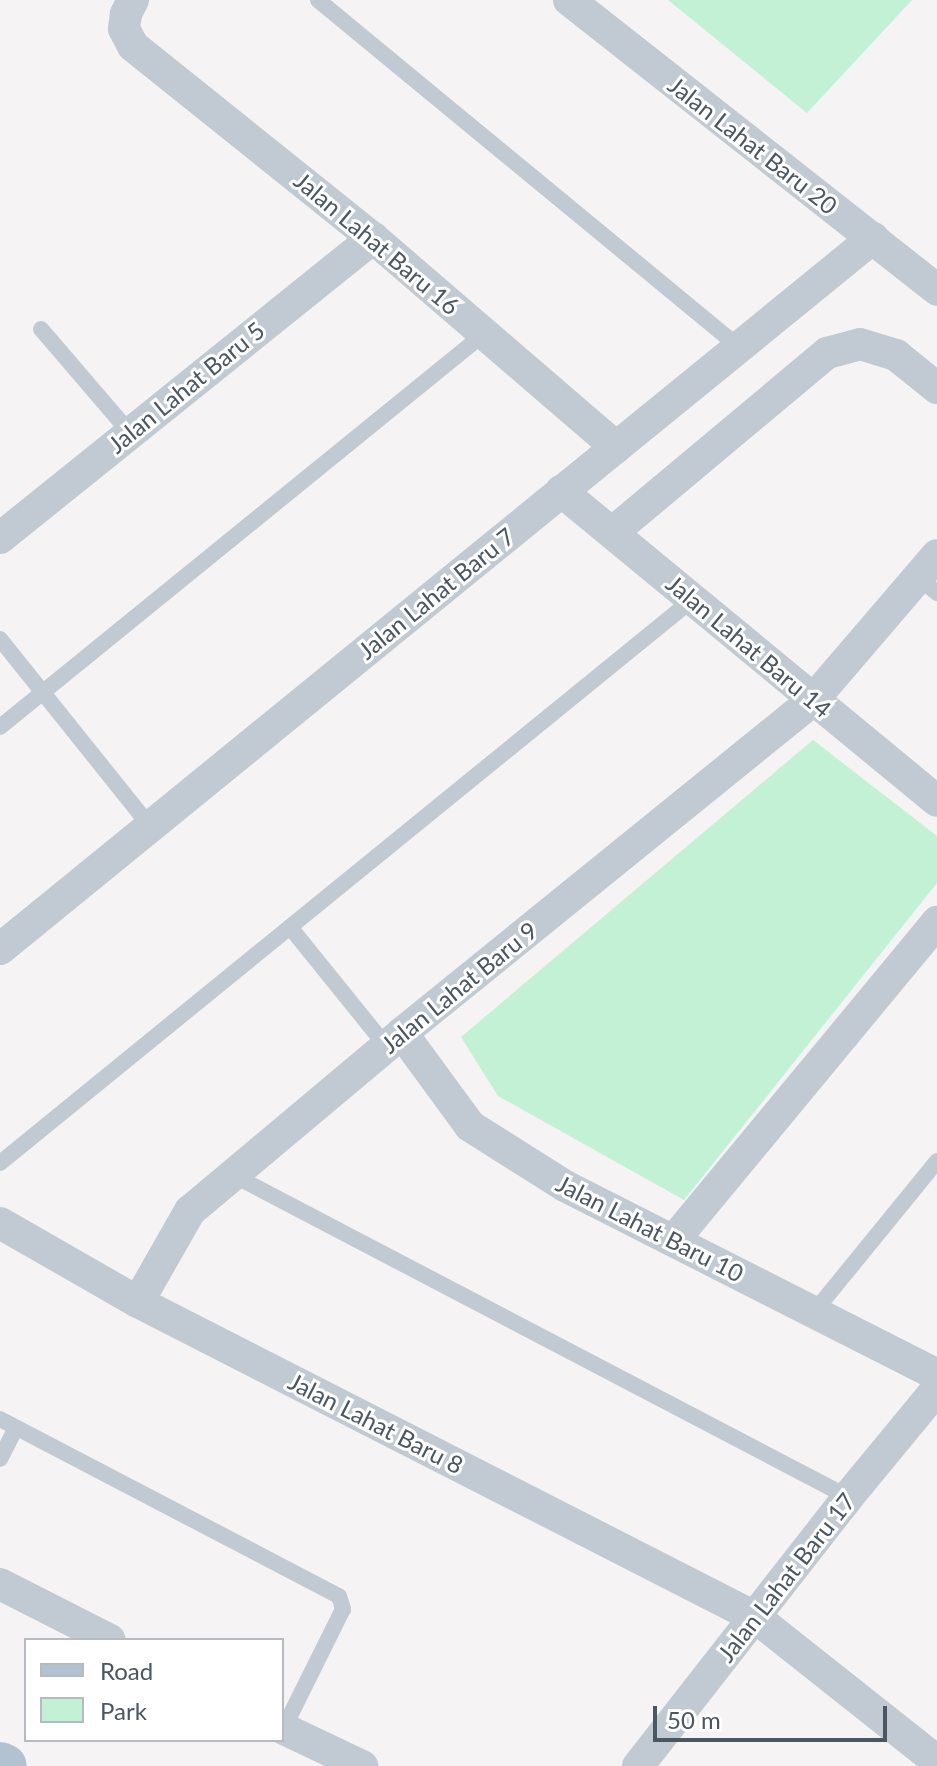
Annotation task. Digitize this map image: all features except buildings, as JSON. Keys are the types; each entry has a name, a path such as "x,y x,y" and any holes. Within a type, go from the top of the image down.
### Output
{"street":[{"name":"Jalan Lahat Baru 16","path":"133,0 126,14 124,29 133,46 373,238 616,447"},
{"name":"Jalan Lahat Baru 20","path":"569,0 937,290"},
{"name":"Jalan Lahat Baru 5","path":"0,538 373,238"},
{"name":"Jalan Lahat Baru 7","path":"0,949 873,238"},
{"path":"613,532 827,353 860,344 896,355 937,388"},
{"name":"Jalan Lahat Baru 14","path":"561,491 937,801"},
{"name":"Jalan Lahat Baru 9","path":"138,1302 190,1211 394,1039 812,701 931,575"},
{"path":"674,1240 937,922"},
{"name":"Jalan Lahat Baru 10","path":"394,1039 470,1126 565,1186 937,1375"},
{"name":"Jalan Lahat Baru 8","path":"0,1223 138,1302 755,1617"},
{"name":"Jalan Lahat Baru 17","path":"649,1762 755,1617 937,1389"},
{"path":"0,1584 106,1638"},
{"path":"755,1617 937,1761"},
{"path":"284,1728 362,1766"}],"lane":[{"path":"318,0 739,347"},
{"path":"41,329 130,433"},
{"path":"0,727 485,333"},
{"path":"0,1163 693,599"},
{"path":"0,639 150,826"},
{"path":"290,927 394,1039"},
{"path":"814,1312 937,1161"},
{"path":"233,1175 848,1497"},
{"path":"0,1419 339,1596 343,1609 284,1726"},
{"path":"0,1459 16,1428"}],"green space":[{"path":"668,0 912,0 807,113"},
{"path":"813,740 937,836 937,883 684,1200 498,1096 461,1037"}]}
